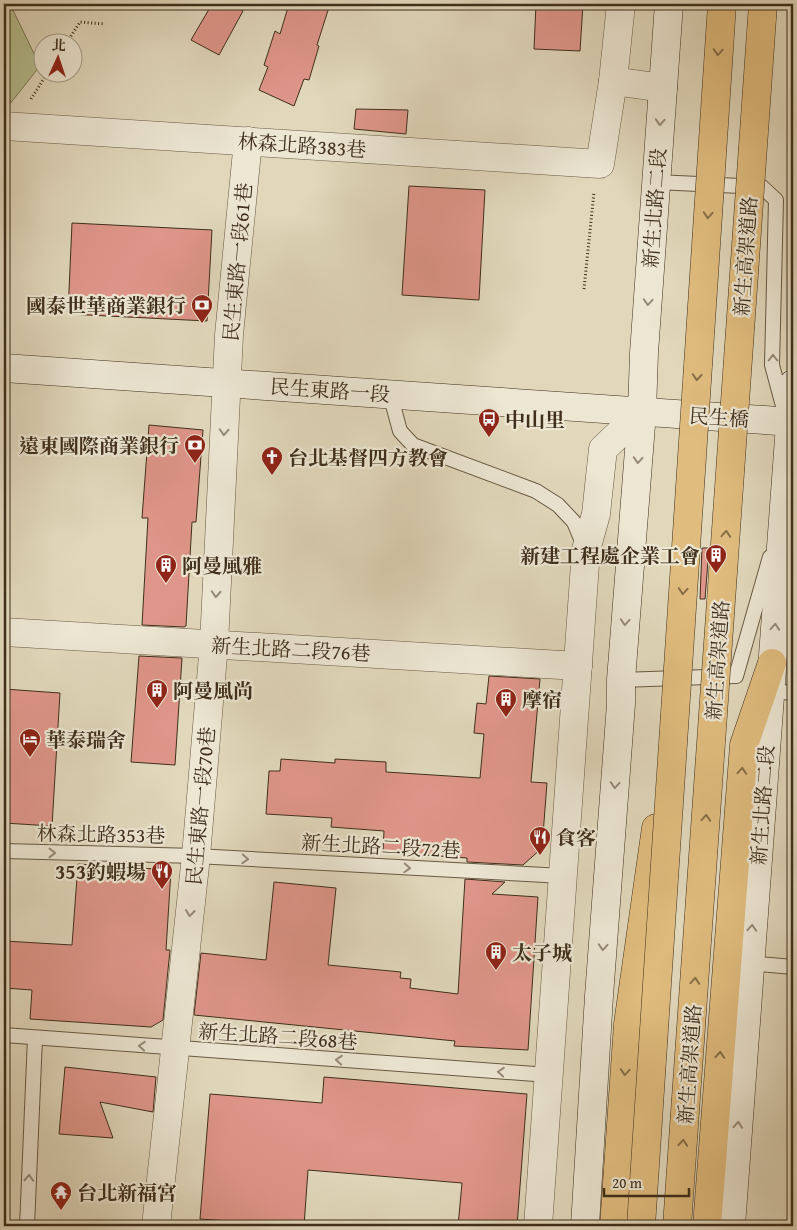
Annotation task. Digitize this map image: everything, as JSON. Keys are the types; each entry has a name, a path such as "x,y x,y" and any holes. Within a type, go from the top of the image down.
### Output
{"highway":[{"name":"新生高架道路","path":"641,1226 722,4"},
{"name":"新生高架道路","path":"678,1226 763,4"},
{"path":"707,1226 744,745 772,663"},
{"path":"614,1226 628,1024 677,683"}],"street":[{"path":"600,164 621,4"},
{"name":"新生北路二段","path":"585,1226 599,996 621,704 621,680 649,412 656,182 669,4"},
{"path":"612,81 663,88"},
{"name":"林森北路383巷","path":"4,126 600,164"},
{"name":"民生東路一段61巷","path":"227,383 248,141"},
{"name":"民生東路一段","path":"4,368 649,412"},
{"name":"民生東路一段70巷","path":"156,1226 196,856 214,644 227,383"},
{"name":"新生北路二段","path":"731,1226 750,963 782,692 772,663 788,411"},
{"name":"民生橋","path":"649,412 788,411"},
{"path":"538,1226 586,550 596,514 603,449 649,412"},
{"name":"新生北路二段76巷","path":"4,632 578,666"}],"lane":[{"path":"656,182 762,187 776,200 772,365 788,411"},
{"path":"390,394 400,431 413,445 536,491 558,505 574,522 586,550"},
{"path":"621,680 736,676 783,513"},
{"name":"林森北路353巷","path":"4,851 196,856"},
{"name":"新生北路二段72巷","path":"196,856 563,876"},
{"path":"750,963 793,967"},
{"name":"新生北路二段68巷","path":"4,1035 549,1075"},
{"path":"27,1226 35,1038"}],"path":[{"path":"74,32 80,22 105,24"},
{"path":"584,289 593,201 600,164"}],"green space":[{"path":"4,4 10,4 32,49 32,76 9,105 4,104"}],"building":[{"path":"212,4 232,4 243,11 219,55 191,40"},
{"path":"289,4 330,4 317,45 319,46 309,80 304,79 294,106 259,90 268,67 264,65 275,31 280,34"},
{"path":"536,4 583,4 580,51 534,49"},
{"path":"356,109 408,110 406,134 354,129"},
{"path":"409,186 485,190 479,300 402,295"},
{"path":"72,223 212,230 207,321 68,314"},
{"path":"149,425 203,430 196,522 192,522 186,626 184,627 142,625 148,518 142,518"},
{"path":"702,548 709,548 705,599 700,599"},
{"name":"阿曼風尚","path":"139,656 182,658 175,765 131,762"},
{"path":"489,676 540,679 531,782 547,783 542,848 523,865 467,862 467,858 383,852 384,831 331,827 332,818 266,814 269,771 280,771 281,759 335,763 335,759 386,762 386,772 480,778 484,734 474,733 477,703 486,704"},
{"name":"華泰瑞舍","path":"4,689 60,693 52,826 4,823"},
{"path":"78,864 171,870 166,950 170,950 163,1020 151,1027 30,1019 32,990 4,988 4,941 72,945"},
{"path":"465,879 505,882 492,894 538,897 528,1050 454,1046 455,1041 194,1015 201,953 266,960 274,882 336,888 328,965 401,972 400,978 411,979 410,988 458,994"},
{"path":"65,1067 156,1077 153,1112 100,1102 113,1138 59,1134"},
{"path":"324,1077 527,1094 517,1226 458,1226 462,1183 308,1170 304,1226 200,1219 210,1094 322,1103"}],"place":[{"name":"國泰世華商業銀行","path":"202,324"},
{"name":"中山里","path":"489,438"},
{"name":"遠東國際商業銀行","path":"195,464"},
{"name":"台北基督四方教會","path":"272,476"},
{"name":"新建工程處企業工會","path":"716,574"},
{"name":"阿曼風雅","path":"166,584"},
{"name":"阿曼風尚","path":"157,709"},
{"name":"摩宿","path":"506,718"},
{"name":"華泰瑞舍","path":"30,758"},
{"name":"食客","path":"540,856"},
{"name":"353釣蝦場","path":"162,890"},
{"name":"太子城","path":"496,971"},
{"name":"台北新福宮","path":"61,1211"}]}
